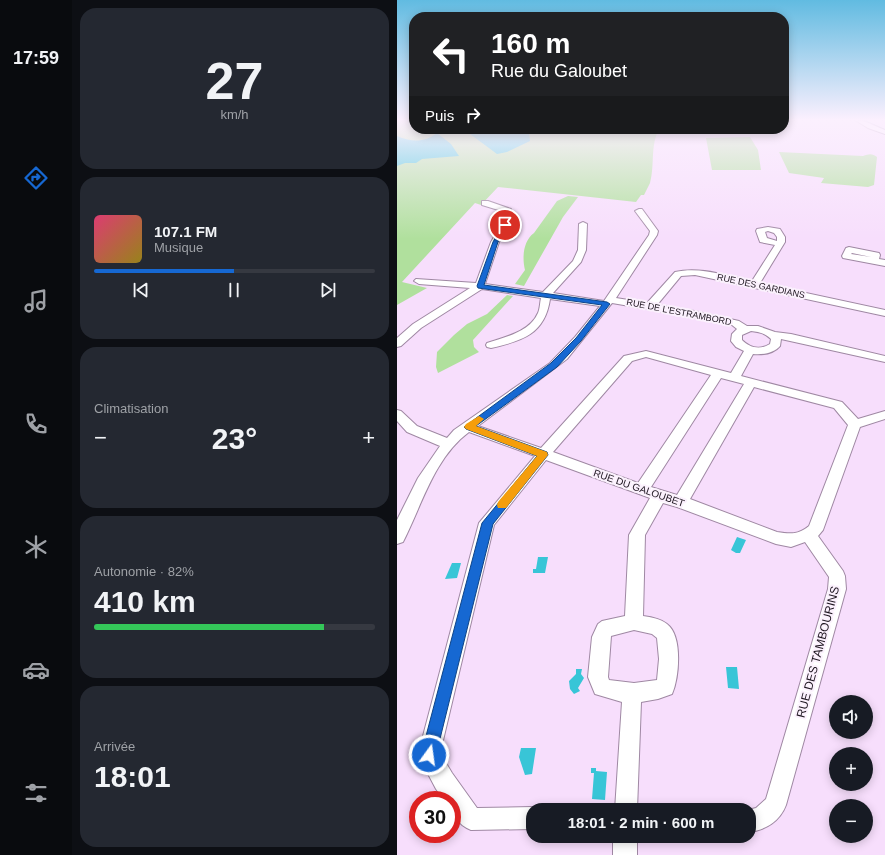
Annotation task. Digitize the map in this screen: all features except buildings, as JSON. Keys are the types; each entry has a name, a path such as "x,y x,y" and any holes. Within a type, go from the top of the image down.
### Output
{"street":[{"path":"397,344 417,326 480,286 495,242 510,217 508,211 485,203"},
{"path":"397,538 406,516 426,478 448,444 459,433 554,365 579,339 609,302 653,235 654,231 639,211"},
{"path":"491,345 514,338 534,327 543,313 546,295 577,262 582,250 583,224"},
{"path":"755,284 780,244"},
{"path":"874,261 885,263"},
{"name":"RUE DES GARDIANS","path":"651,305 678,274 695,272 885,313"},
{"name":"RUE DE L'ESTRAMBORD","path":"419,281 480,286 609,302 651,305 735,324 745,329 763,330 773,335"},
{"path":"745,329 737,334 736,341 739,345 750,350 771,349 777,342 773,335"},
{"path":"773,335 791,337 885,359"},
{"path":"734,377 750,350"},
{"path":"526,818 471,819 444,781 429,755 487,523 543,455 628,358 646,354 838,405 855,424"},
{"path":"642,489 718,373"},
{"path":"681,502 751,382"},
{"path":"397,414 412,429 448,444"},
{"path":"855,424 885,415"},
{"path":"809,535 815,530 855,424"},
{"name":"RUE DU GALOUBET","path":"469,427 543,455 659,496 681,502 776,538 791,541 809,535"},
{"path":"634,622 637,535 659,496"},
{"name":"RUE DES TAMBOURINS","path":"756,820 767,816 775,805 837,589 837,576 809,535"},
{"path":"634,622 656,627 663,632 668,642 668,680 665,687 654,692 632,692 613,692 602,687 598,677 601,637 604,630 608,627 634,622"},
{"path":"626,803 632,692"},
{"path":"625,843 625,855"}],"green space":[{"path":"397,160 653,160 650,183 644,195 641,195 636,202 498,187 481,205 475,203 402,282 427,288 397,305"},
{"path":"710,160 759,160 761,170 712,170"},
{"path":"783,160 877,160 874,185 868,187 821,183 824,178 789,173"},
{"path":"568,196 578,197 563,217 524,286 515,284 525,270 524,250 530,236 534,233 557,201"},
{"path":"507,295 513,296 473,340 474,347 479,352 438,373 436,367 437,352 467,324 487,314"}],"water":[{"path":"397,160 421,160 416,163 405,163 397,166"},
{"path":"737,537 746,540 740,553 736,553 731,550"},
{"path":"538,557 548,557 545,573 533,573 533,569 536,569"},
{"path":"452,563 461,563 457,578 445,579"},
{"path":"726,667 737,667 739,689 728,688"},
{"path":"576,669 582,669 581,674 584,678 578,688 580,691 574,694 570,689 569,681 576,674"},
{"path":"521,748 536,748 532,774 525,775 519,757"},
{"path":"591,768 596,768 596,771 607,772 605,800 592,799 594,773 591,773"}],"slow traffic":[{"path":"479,419 469,427 543,455 502,505"}],"route":[{"path":"429,755 487,523 543,455 469,427 554,365 579,339 607,304 480,286 495,242 505,225"}]}
